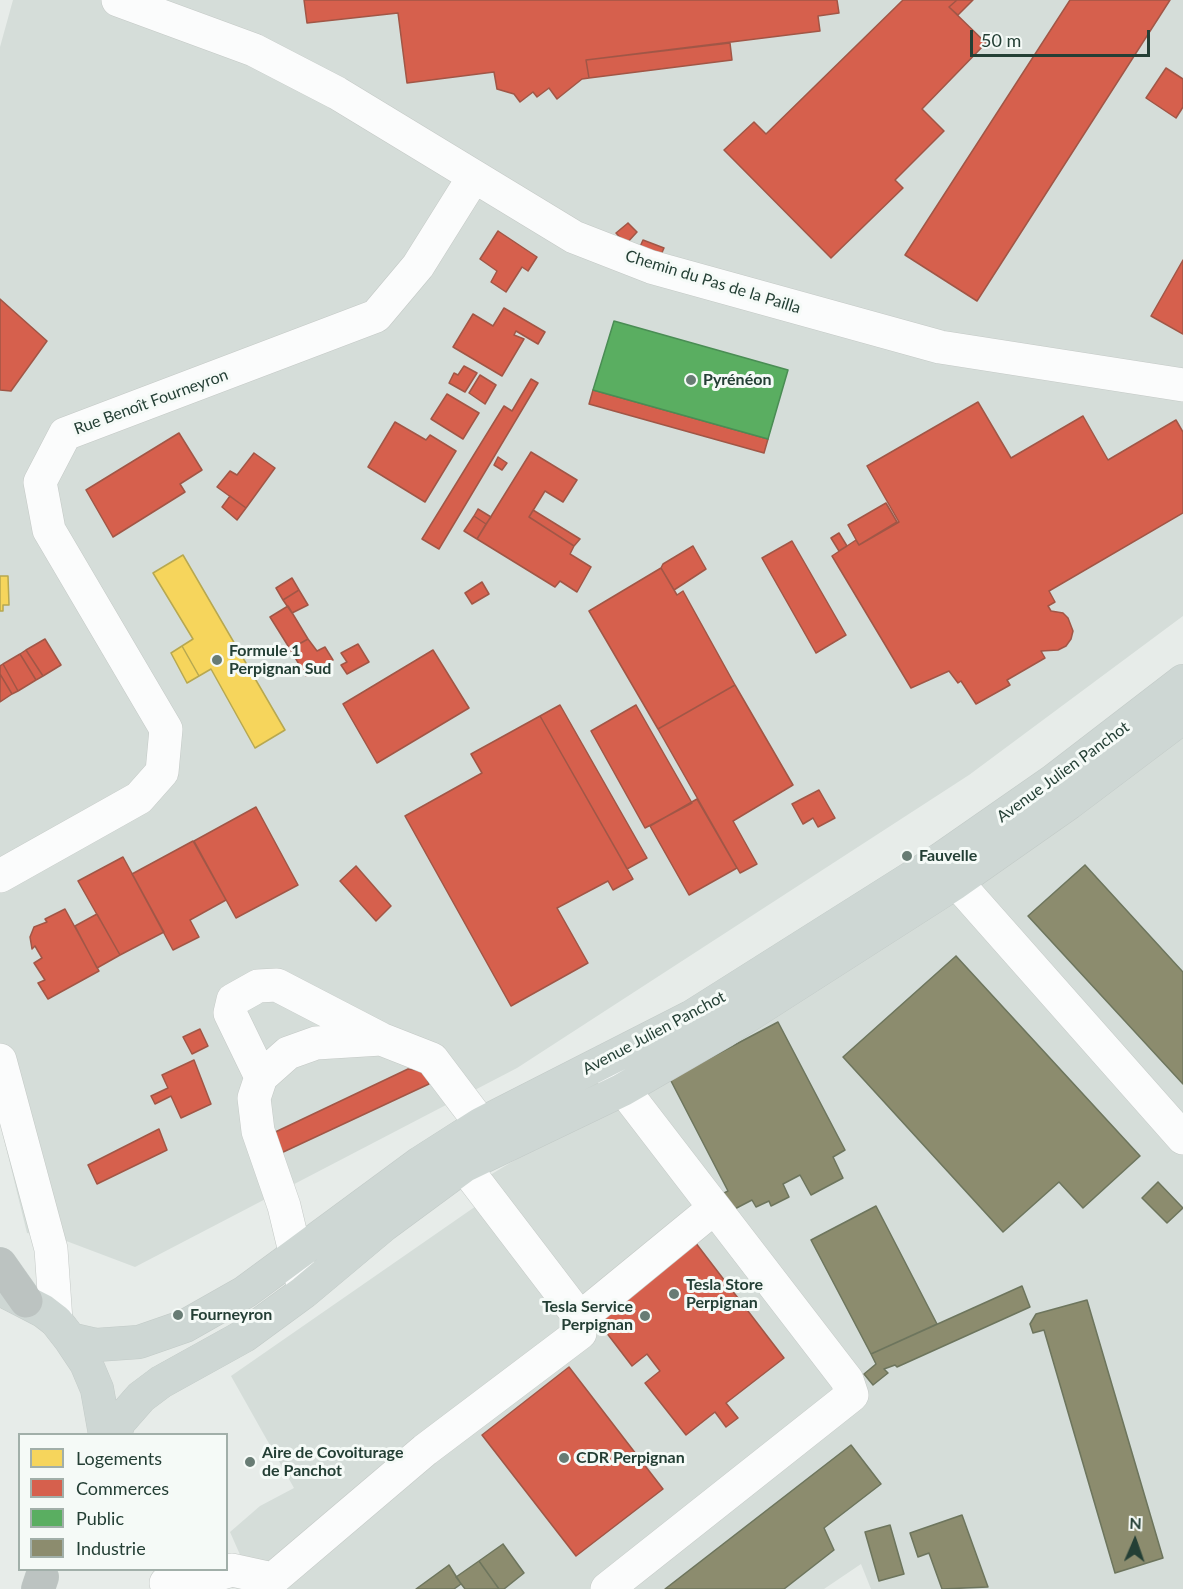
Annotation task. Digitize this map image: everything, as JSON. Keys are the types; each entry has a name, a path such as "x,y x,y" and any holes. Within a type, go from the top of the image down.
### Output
{"highway":[{"path":"0,1264 13,1295"}],"main road":[{"name":"Avenue Julien Panchot","path":"946,872 1053,781 1183,681"},
{"name":"Avenue Julien Panchot","path":"115,1433 119,1422 141,1397 161,1382 226,1348 304,1292 384,1225 464,1166 613,1077 691,1017 1069,803 1183,717"},
{"name":"Avenue Julien Panchot","path":"63,1330 96,1345 139,1342 185,1326 245,1292 420,1163 481,1124 548,1088 613,1077"},
{"path":"13,1295 63,1330 86,1363 97,1389 105,1433"}],"street":[{"name":"Chemin du Pas de la Pailla","path":"118,0 254,50 337,93 473,178 574,237 651,267 940,347 1183,386"},
{"name":"Rue Benoît Fourneyron","path":"0,876 139,798 162,772 166,729 49,530 40,482 65,434 376,316 418,266 473,178"},
{"path":"946,872 1183,1138"},
{"path":"261,1077 230,1012 233,1000 258,986 277,984 381,1039 432,1059 481,1124 468,1151 390,1196 384,1225"},
{"path":"304,1292 284,1206 258,1131 254,1098 261,1077 288,1053 316,1043 381,1039"},
{"path":"0,1060 42,1213 63,1330"},
{"path":"607,1589 852,1395 847,1380 613,1077"},
{"path":"228,1566 233,1563 273,1579 425,1449 580,1332 580,1318 464,1166 491,1128 540,1101 548,1088"},
{"path":"580,1318 713,1209"},
{"path":"164,1580 199,1580 217,1571"}],"shaded area":[{"path":"13,0 1183,0 1183,616 969,775 517,1068 135,1267 61,1239 27,1233 0,1123 0,47"},
{"path":"1183,735 1183,1589 871,1589 861,1564 824,1589 235,1589 253,1584 230,1532 260,1506 294,1488 231,1376 479,1204 472,1186 614,1100"}],"building: Logements":[{"name":"Formule 1 Perpignan Sud","path":"183,555 285,730 255,748 211,669 199,676 182,646 193,639 153,573"},
{"path":"0,576 8,576 9,605 3,605 3,611 0,611"},
{"name":"Formule 1 Perpignan Sud","path":"182,646 199,676 187,683 171,653"}],"building: Commerces":[{"path":"304,0 837,0 839,13 818,16 820,31 586,60 589,78 582,79 557,99 549,88 537,97 533,92 520,102 514,94 497,89 494,72 407,83 398,13 307,23"},
{"path":"903,0 957,0 949,7 986,43 922,109 944,131 895,180 903,188 831,258 724,150 754,122 766,134"},
{"path":"957,0 973,0 958,15 949,7"},
{"path":"1070,0 1170,0 977,301 905,255"},
{"path":"730,43 732,60 589,78 586,60"},
{"path":"1166,68 1183,79 1183,107 1176,118 1146,98"},
{"path":"628,223 637,232 626,244 616,233"},
{"path":"498,231 537,257 528,271 522,267 506,292 491,282 497,271 480,259"},
{"path":"643,240 664,248 660,257 639,249"},
{"path":"1183,260 1183,334 1151,316"},
{"path":"0,299 47,341 11,391 0,390"},
{"path":"504,308 545,332 538,344 516,331 514,335 524,339 502,376 453,347 473,314 493,326"},
{"path":"464,366 477,373 465,392 449,383 454,373 458,375"},
{"path":"480,375 496,385 485,404 469,393"},
{"path":"531,379 538,383 439,549 422,539 504,406 512,411"},
{"path":"593,390 768,439 764,453 589,404"},
{"path":"447,394 479,413 463,439 431,419"},
{"path":"978,402 1011,458 1083,416 1108,460 1176,420 1183,432 1183,513 1049,591 1055,602 1048,606 1051,611 1063,613 1068,618 1073,631 1071,639 1066,646 1058,650 1041,651 1045,658 1007,680 1010,685 976,704 961,681 958,683 949,671 911,688 832,556 856,540 859,545 899,522 867,466"},
{"path":"395,422 426,440 430,435 456,451 425,502 368,467"},
{"path":"179,433 202,470 180,484 185,492 113,537 86,490"},
{"path":"531,452 577,480 563,502 545,491 529,517 574,546 570,554 591,567 577,592 560,581 555,587 477,539"},
{"path":"254,453 275,468 246,508 217,487 230,471 237,475"},
{"path":"498,457 507,463 502,470 494,465"},
{"path":"230,496 246,508 237,520 222,507"},
{"path":"886,503 897,522 859,545 848,525"},
{"path":"478,509 491,517 486,524 474,516"},
{"path":"533,510 580,539 574,546 529,517"},
{"path":"474,516 486,524 477,539 464,531"},
{"path":"839,533 847,546 839,551 831,538"},
{"path":"792,541 846,635 816,653 762,558"},
{"path":"693,546 706,569 674,590 661,568 663,564"},
{"path":"661,568 677,595 683,591 735,685 658,729 589,611"},
{"path":"292,578 299,590 283,600 276,588"},
{"path":"482,582 489,594 472,604 465,593"},
{"path":"299,590 308,605 292,613 283,600"},
{"path":"288,606 308,639 290,649 270,617"},
{"path":"45,639 61,665 43,676 26,650"},
{"path":"308,639 317,651 325,647 333,660 306,676 290,649"},
{"path":"358,644 369,662 347,674 341,665 347,662 341,653"},
{"path":"26,650 43,676 36,680 20,654"},
{"path":"433,650 469,708 377,763 343,704"},
{"path":"20,654 36,680 18,691 3,664"},
{"path":"3,664 18,691 12,694 0,674 0,666"},
{"path":"0,674 12,694 0,702"},
{"path":"735,685 793,785 733,821 757,864 740,873 658,729"},
{"path":"560,705 647,858 627,869 540,716"},
{"path":"636,705 692,803 645,828 591,731"},
{"path":"540,716 633,879 613,890 608,881 557,908 588,963 511,1006 405,816 482,773 471,754"},
{"path":"819,790 835,818 818,827 813,818 803,824 792,804"},
{"path":"697,799 737,868 689,895 650,826"},
{"path":"256,807 298,885 236,918 194,841"},
{"path":"193,841 226,900 190,920 199,937 173,950 132,874"},
{"path":"123,857 164,932 120,955 78,881"},
{"path":"356,866 391,906 376,921 340,881"},
{"path":"65,909 99,971 48,999 38,983 45,980 34,963 42,958 35,946 32,949 30,937 34,927 47,922 45,919"},
{"path":"97,914 120,955 97,968 75,926"},
{"path":"200,1029 208,1046 192,1054 183,1037"},
{"path":"194,1060 211,1104 181,1118 171,1096 155,1104 151,1096 168,1088 162,1075"},
{"path":"408,1069 424,1071 429,1084 279,1154 269,1135"},
{"path":"159,1129 167,1150 97,1184 88,1165"},
{"path":"695,1242 784,1358 726,1403 738,1418 726,1427 715,1412 686,1435 645,1383 660,1371 647,1354 632,1366 596,1319"},
{"path":"569,1367 663,1489 576,1556 482,1435"}],"building: Public":[{"name":"Pyrénéon","path":"614,321 788,370 768,439 593,390"}],"building: Industrie":[{"path":"1085,865 1183,972 1183,1084 1028,916"},
{"path":"956,956 1140,1156 1083,1208 1059,1182 1003,1232 843,1057"},
{"path":"778,1022 845,1150 833,1157 843,1178 811,1195 800,1175 783,1184 789,1197 771,1206 769,1201 756,1207 752,1200 727,1213 718,1196 728,1191 670,1079"},
{"path":"1158,1182 1183,1208 1167,1223 1142,1198"},
{"path":"876,1206 937,1324 871,1354 811,1240"},
{"path":"1022,1286 1030,1307 897,1367 895,1365 884,1369 888,1373 873,1385 864,1374 876,1364 871,1354"},
{"path":"1087,1300 1163,1558 1115,1573 1044,1330 1033,1333 1030,1324 1036,1314"},
{"path":"851,1445 881,1484 824,1528 834,1550 784,1589 665,1589"},
{"path":"962,1515 988,1587 942,1589 929,1553 918,1557 910,1533"},
{"path":"890,1525 904,1574 879,1581 865,1532"},
{"path":"503,1544 524,1573 504,1589 499,1589 479,1561"},
{"path":"479,1561 499,1589 465,1589 456,1577"},
{"path":"449,1565 461,1584 454,1589 416,1589"}],"place":[{"name":"Pyrénéon","path":"691,380"},
{"name":"Formule 1 Perpignan Sud","path":"217,660"},
{"name":"Fauvelle","path":"907,856"},
{"name":"Tesla Store Perpignan","path":"674,1294"},
{"name":"Fourneyron","path":"178,1315"},
{"name":"Tesla Service Perpignan","path":"645,1316"},
{"name":"CDR Perpignan","path":"564,1458"},
{"name":"Aire de Covoiturage de Panchot","path":"250,1462"}]}
